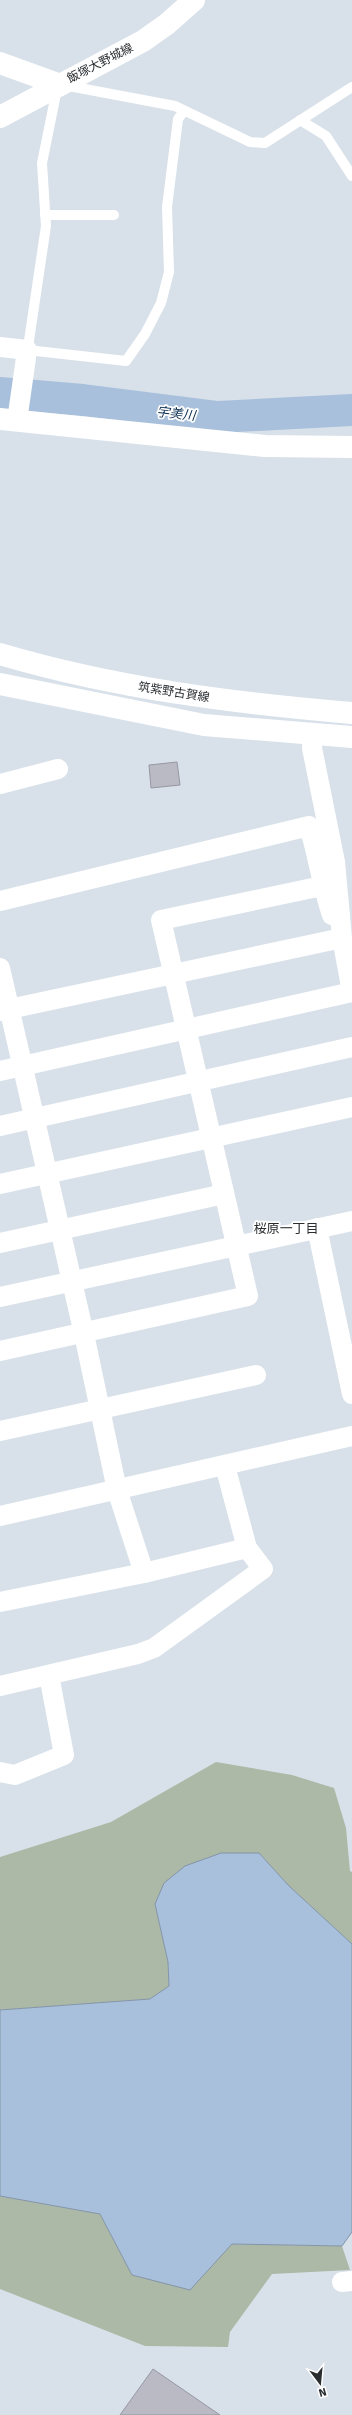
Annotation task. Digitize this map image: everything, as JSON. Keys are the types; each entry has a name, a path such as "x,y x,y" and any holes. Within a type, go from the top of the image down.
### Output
{"main road":[{"name":"飯塚大野城線","path":"0,116 58,84 143,41 167,24 194,0"},
{"path":"0,63 58,84"},
{"path":"12,416 265,446 352,447"},
{"name":"筑紫野古賀線","path":"0,654 113,683 200,697 352,713"},
{"path":"0,684 204,725 352,737"}],"street":[{"path":"0,347 27,354 12,416"},
{"path":"0,1071 352,992 342,938 335,862 312,748 313,733"},
{"path":"0,784 58,769"},
{"path":"0,901 309,826 319,859 322,886 332,915 340,915"},
{"path":"0,1352 248,1296 161,920 322,886"},
{"path":"5,1010 342,938"},
{"path":"0,968 5,1010 23,1066 84,1334 117,1490 144,1573"},
{"path":"0,1126 352,1047"},
{"path":"0,1184 352,1107"},
{"path":"0,1244 224,1194"},
{"path":"0,1297 352,1221"},
{"path":"317,1228 352,1394"},
{"path":"0,1431 256,1375"},
{"path":"0,1516 352,1436"},
{"path":"0,1686 138,1654 154,1648 263,1568 247,1548 225,1466"},
{"path":"0,1602 144,1573 247,1548"},
{"path":"0,1772 15,1775 64,1755 49,1675"}],"lane":[{"path":"184,110 178,119 168,207 169,272 161,303 145,334 126,361 27,354 46,226 42,163 58,84 175,106 184,110 250,142 265,143 352,87"},
{"path":"300,120 326,136 352,176"},
{"path":"45,215 114,215"}],"green space":[{"path":"216,1762 292,1775 334,1788 346,1828 350,1871 352,1872 352,1944 289,1886 259,1853 155,1904 168,1962 169,1986 150,1999 0,2010 0,1857 111,1822"},
{"path":"0,2196 100,2214 132,2275 232,2244 342,2246 350,2270 272,2274 230,2332 228,2347 145,2346 0,2289"}],"water":[{"path":"221,1853 259,1853 289,1886 352,1944 352,2232 342,2246 232,2244 190,2290 132,2275 100,2214 0,2196 0,2010 150,1999 169,1986 168,1962 155,1904 164,1883 185,1866"}],"building":[{"path":"177,762 180,785 151,788 149,765"},
{"path":"153,2369 220,2415 120,2415"}],"waterway":[{"name":"宇美川","path":"0,393 83,400 218,417 352,410"}],"district":[{"name":"桜原一丁目","path":"286,1228"}]}
